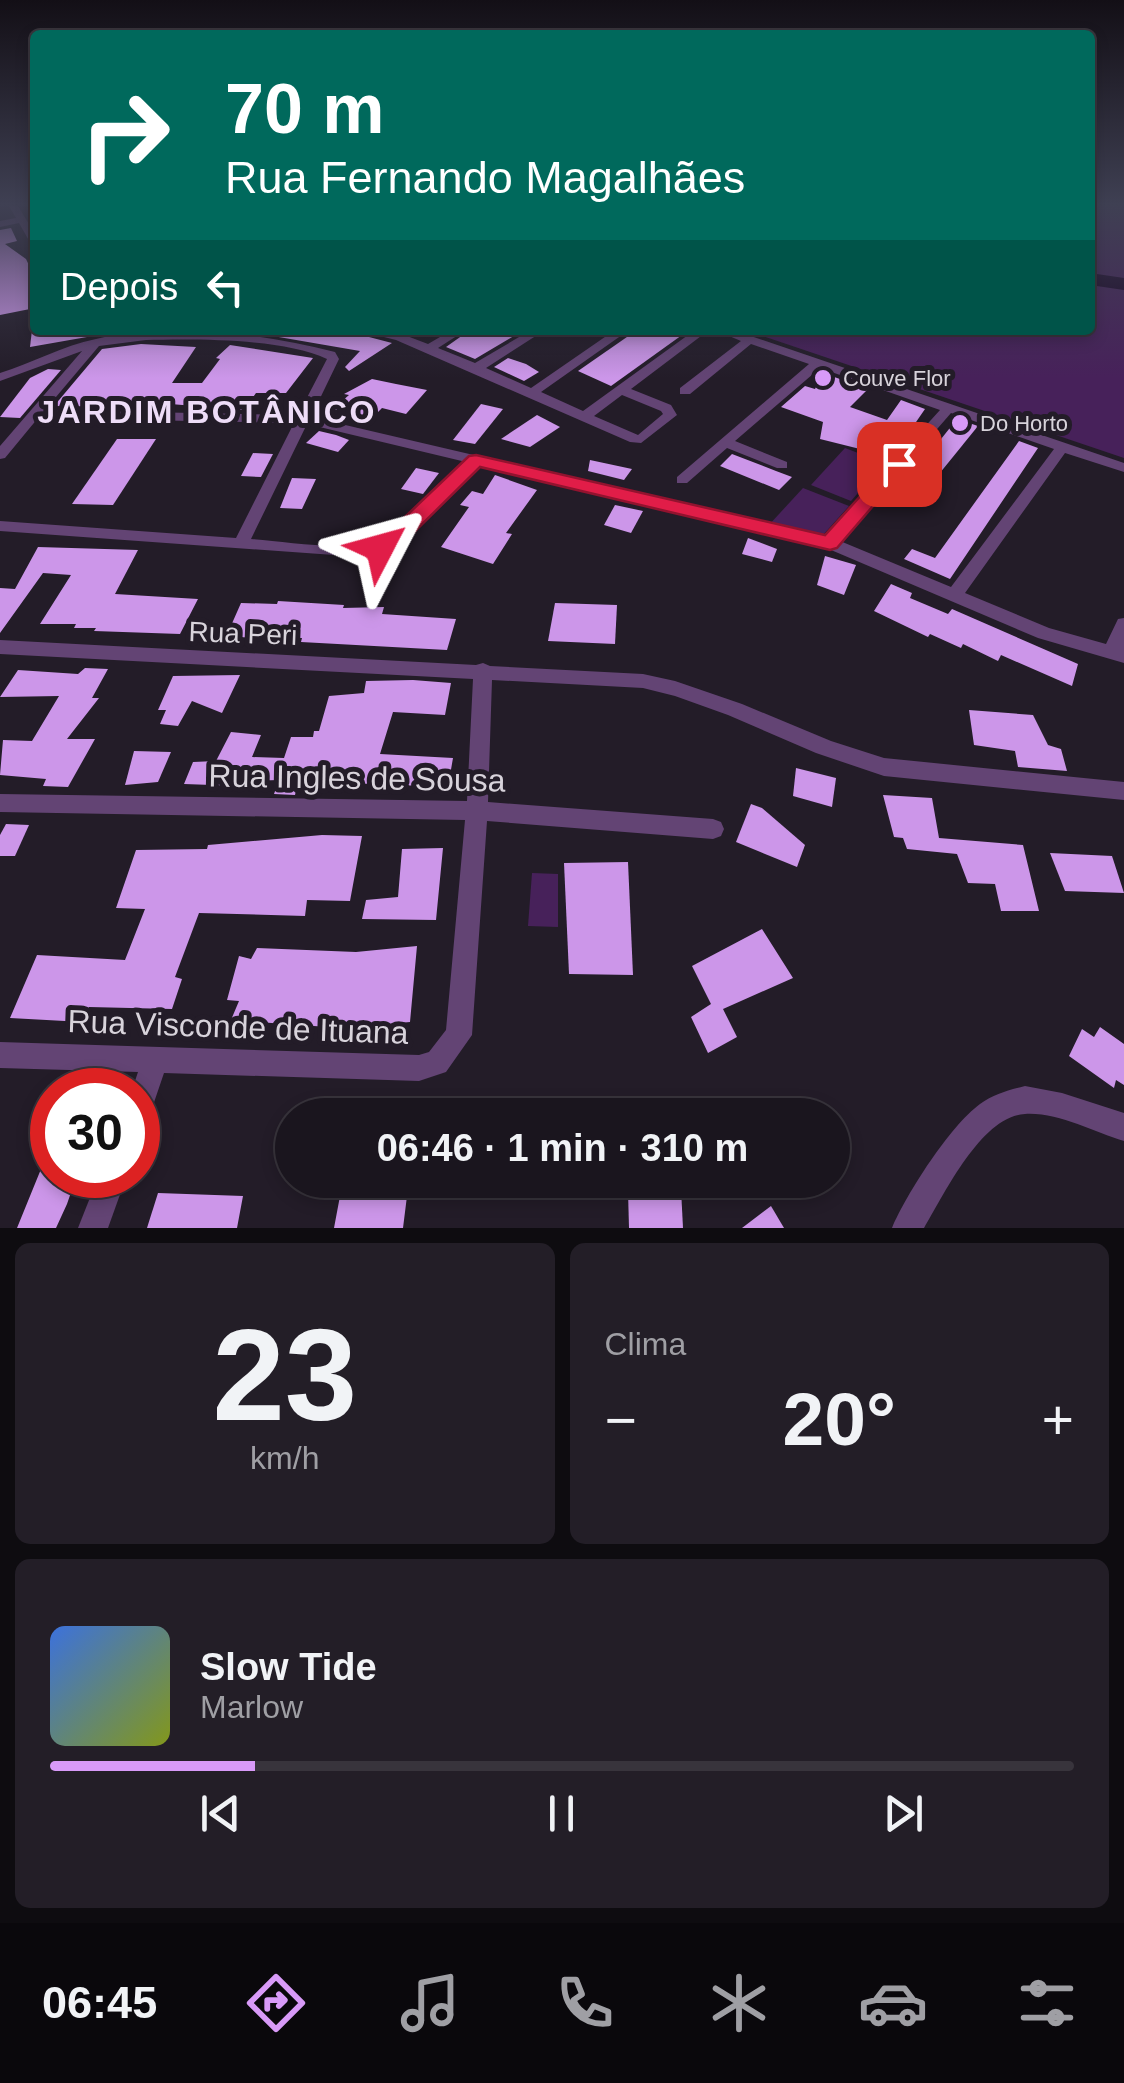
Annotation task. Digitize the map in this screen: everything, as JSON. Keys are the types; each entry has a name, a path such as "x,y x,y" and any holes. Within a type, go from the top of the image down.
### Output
{"street":[{"path":"0,377 95,336 185,335"},
{"path":"220,335 322,352 334,359 242,541"},
{"path":"388,335 476,368 638,440 670,414 666,408 622,390"},
{"path":"428,350 452,335"},
{"path":"476,368 532,335"},
{"path":"533,392 616,335"},
{"path":"585,416 696,335"},
{"path":"736,335 1124,468"},
{"path":"0,455 95,336"},
{"path":"685,391 750,340"},
{"path":"682,480 818,363"},
{"path":"830,543 949,408"},
{"path":"34,414 302,418 830,543 1044,633 1118,655 1124,624"},
{"path":"727,442 782,465"},
{"path":"956,593 1062,447"},
{"path":"0,526 334,550 380,548 476,460"},
{"name":"Rua Peri","path":"0,647 484,670 678,687 848,758 884,768 1124,792"},
{"path":"477,811 484,670"},
{"name":"Rua Ingles de Sousa","path":"0,803 477,811 713,829"},
{"name":"Rua Visconde de Ituana","path":"0,1054 420,1068 437,1063 459,1035 477,811"},
{"path":"153,1068 156,1059"},
{"path":"907,1228 977,1123 1004,1102 1028,1100 1124,1127"},
{"path":"93,1228 104,1198"}],"shaded area":[{"path":"1095,263 1124,263 1124,458 760,335 1095,335"},
{"path":"845,448 884,463 851,501 811,485"},
{"path":"803,488 849,506 823,535 768,526"},
{"path":"532,873 558,874 558,927 528,926"}],"building":[{"path":"0,263 28,263 30,309 0,315"},
{"path":"31,335 87,335 87,337 30,347"},
{"path":"267,335 342,335 392,343 349,371 345,367 360,351"},
{"path":"463,335 516,335 475,359 446,347"},
{"path":"630,335 682,335 611,386 578,371"},
{"path":"141,344 196,347 172,383 202,383 220,359 216,358 230,345 313,358 286,393 256,393 244,410 158,403 155,407 54,406 102,349"},
{"path":"508,358 539,372 524,381 494,367"},
{"path":"48,369 61,370 20,418 0,417 30,378"},
{"path":"823,373 868,389 850,407 887,420 901,400 925,409 892,457 820,439 823,422 781,407 805,386 815,389"},
{"path":"372,379 427,390 406,414 382,408 373,417 333,409 349,395 344,394"},
{"path":"481,404 503,409 475,444 453,440"},
{"path":"537,415 560,427 530,447 501,439"},
{"path":"957,419 978,426 918,500 898,493"},
{"path":"319,431 349,440 338,452 306,443"},
{"path":"117,439 156,439 113,505 72,504"},
{"path":"1019,441 1038,448 950,579 904,559 912,549 935,558"},
{"path":"253,453 273,454 261,477 241,476"},
{"path":"732,454 792,477 779,490 720,466"},
{"path":"590,460 632,469 624,480 588,471"},
{"path":"416,468 439,473 423,494 401,489"},
{"path":"495,475 537,490 506,533 512,534 493,564 441,547 469,507 460,505 472,491 483,494"},
{"path":"292,478 316,479 302,509 280,508"},
{"path":"615,505 643,511 631,533 604,525"},
{"path":"748,538 777,549 772,562 742,554"},
{"path":"38,547 138,550 115,594 198,599 180,634 94,631 96,628 74,628 76,624 40,624 71,575 43,573 0,633 0,588 15,589"},
{"path":"825,556 856,565 844,595 817,585"},
{"path":"891,584 912,593 910,598 948,614 952,609 1078,664 1072,686 1001,655 998,661 963,644 961,648 930,634 928,637 874,611"},
{"path":"241,603 344,605 343,608 384,607 382,614 456,619 447,650 301,642 302,638 226,637"},
{"path":"555,603 617,605 615,644 548,641"},
{"path":"85,668 108,669 92,698 99,698 67,739 95,739 68,787 43,786 46,779 0,775 3,740 32,741 59,696 0,697 18,670 78,674"},
{"path":"240,675 222,713 192,701 178,726 160,724 166,710 158,710 173,676"},
{"path":"366,681 451,683 445,715 393,712 380,754 453,758 448,787 298,781 295,795 274,794 279,780 242,781 240,786 184,784 193,762 216,761 231,732 261,735 252,757 284,758 291,737 313,737 314,731 319,731 329,696 364,693"},
{"path":"969,710 1033,715 1048,745 1061,749 1067,771 1018,767 1015,751 974,745"},
{"path":"134,751 171,752 158,782 125,785"},
{"path":"796,768 836,778 832,807 793,796"},
{"path":"883,795 932,798 939,838 1023,845 1039,911 1001,911 995,884 968,883 957,854 907,849 903,838 894,837"},
{"path":"751,804 762,808 805,845 797,867 736,842"},
{"path":"6,824 29,825 15,856 0,856 0,835"},
{"path":"322,835 362,836 350,901 307,900 305,916 199,913 175,977 182,979 172,1009 89,1007 83,1022 10,1018 37,955 125,960 145,909 116,908 136,850 207,849 208,845"},
{"path":"443,848 436,920 362,919 366,900 398,897 402,849"},
{"path":"1050,853 1112,856 1124,893 1065,891"},
{"path":"628,862 633,975 569,974 564,863"},
{"path":"762,929 793,978 723,1009 737,1037 708,1053 691,1017 711,1004 692,966"},
{"path":"417,946 410,1022 342,1028 231,1020 239,1001 227,1000 239,956 251,959 257,948 356,952"},
{"path":"1100,1027 1124,1044 1124,1085 1116,1080 1114,1088 1069,1056 1082,1029 1094,1037"},
{"path":"160,1193 243,1196 237,1228 147,1228"},
{"path":"30,1196 69,1198 56,1228 17,1228"},
{"path":"340,1198 407,1198 403,1228 334,1228"},
{"path":"628,1198 681,1198 683,1228 629,1228"},
{"path":"771,1206 784,1228 742,1228"}],"waterway":[{"path":"1095,280 1124,284"}],"place":[{"name":"Couve Flor","path":"823,378"},
{"name":"Do Horto","path":"960,423"}],"district":[{"name":"JARDIM BOTÂNICO","path":"207,412"}],"route":[{"path":"380,548 476,460 830,543 899,464"}]}
